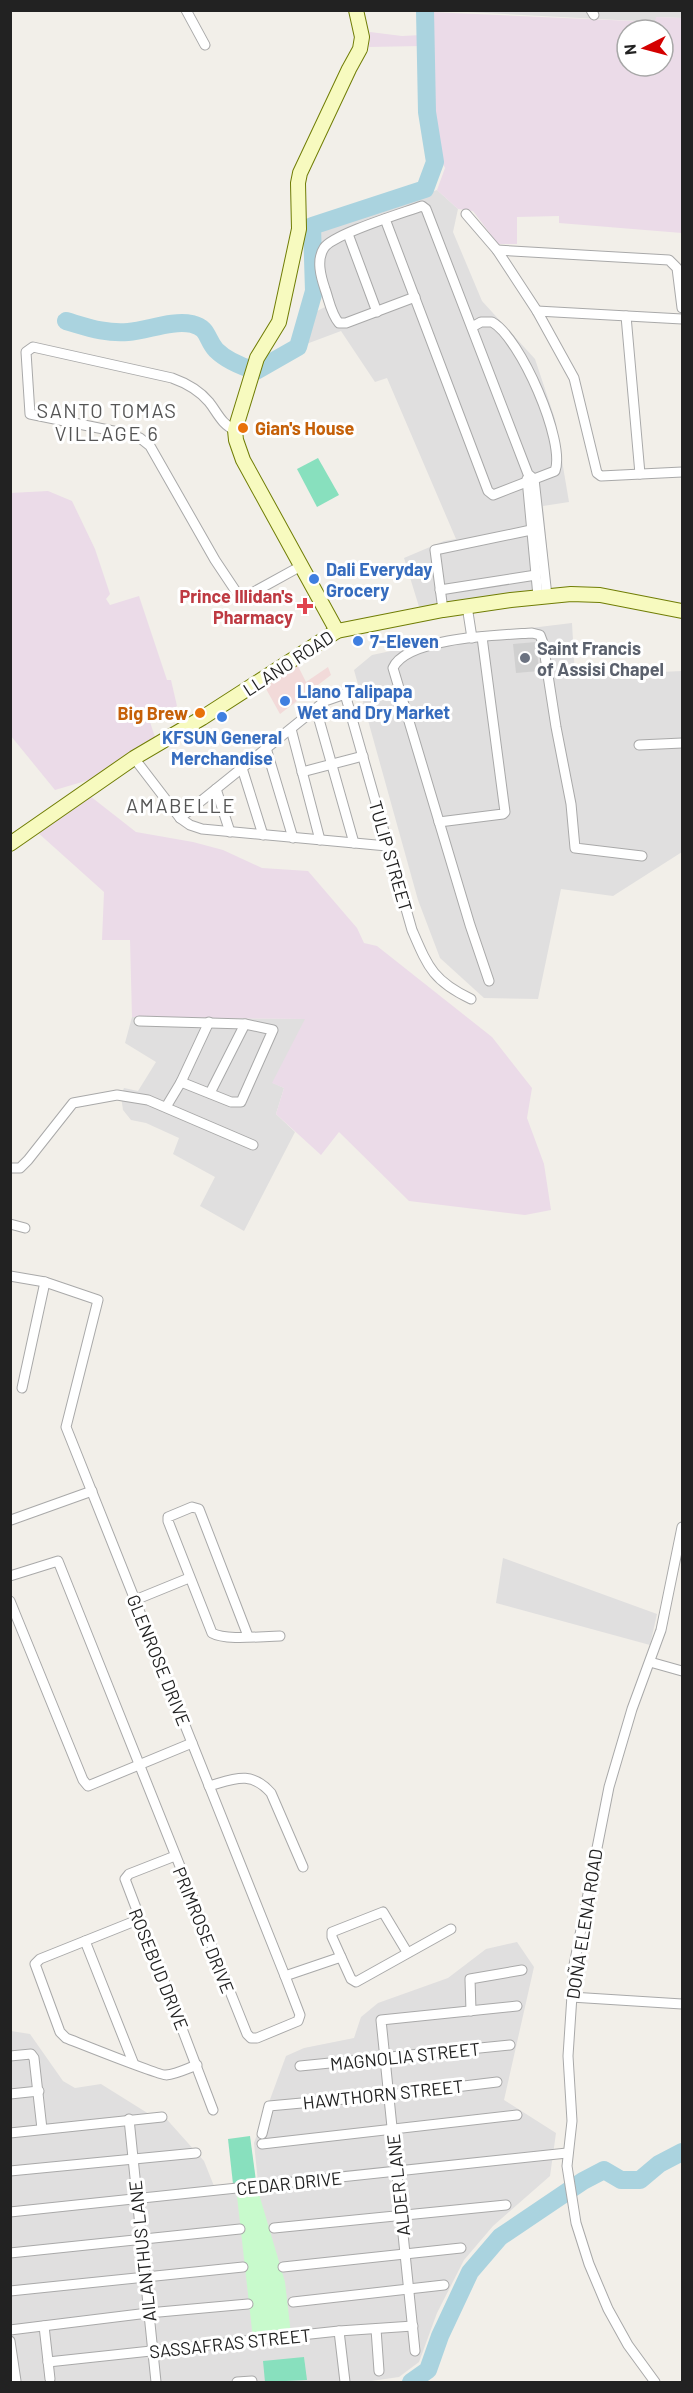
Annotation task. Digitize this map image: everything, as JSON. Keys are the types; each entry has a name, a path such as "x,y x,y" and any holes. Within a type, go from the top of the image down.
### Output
{"main road":[{"path":"337,631 243,460 235,430 261,349 279,322 299,229 298,183 300,173 360,49 361,29 356,10"},
{"name":"LLANO ROAD","path":"10,844 134,758 202,718 337,631 468,606 571,594 600,596 682,611"}],"street":[{"path":"186,10 205,45"},
{"path":"415,297 339,323 333,315 322,278 321,253 328,242 422,206 426,209 529,478 543,596"},
{"path":"466,214 497,250 537,311 574,378 597,473 601,476 682,472"},
{"path":"386,219 488,491 493,495 529,478 555,471 557,465 555,446 535,382 518,349 498,325 487,321 472,327"},
{"path":"348,234 376,312"},
{"path":"497,250 669,260 677,268 682,308"},
{"path":"537,311 682,319"},
{"path":"626,316 640,474"},
{"path":"235,430 224,424 203,396 183,382 33,347 26,352 30,414 128,434 140,438 150,446 221,570 241,599 301,566"},
{"path":"529,478 536,575 543,596"},
{"path":"443,610 434,554 437,548 531,530"},
{"path":"440,590 536,575"},
{"path":"439,822 505,812 477,638 468,606"},
{"path":"489,981 393,668 402,656 425,647 477,638 532,633 540,635 571,804 575,848 642,856"},
{"name":"TULIP STREET","path":"316,708 325,701 342,694 346,696 412,930 427,965 449,988 471,999"},
{"path":"180,818 316,708 354,843"},
{"path":"291,729 320,840"},
{"path":"639,745 682,743"},
{"path":"266,748 293,838"},
{"path":"302,772 363,756"},
{"path":"134,758 180,818 190,825 202,829 230,832 387,846"},
{"path":"242,768 263,835"},
{"path":"216,789 230,832"},
{"path":"139,1021 245,1024 271,1028 273,1033 241,1102 234,1103 181,1082"},
{"path":"166,1107 181,1082 209,1023"},
{"path":"210,1094 245,1024"},
{"path":"10,1168 20,1168 28,1160 73,1103 117,1095 148,1100 253,1145"},
{"path":"10,1224 25,1228"},
{"path":"10,1276 45,1282 22,1388"},
{"name":"GLENROSE DRIVE","path":"45,1282 98,1300 65,1424 300,2015"},
{"path":"11,1520 92,1491"},
{"path":"248,1636 199,1509 196,1507 167,1519 212,1633 217,1636 248,1636 280,1636"},
{"name":"DOÑA ELENA ROAD","path":"656,2382 628,2346 608,2309 586,2254 572,2207 567,2153 572,2121 568,2067 571,1997 579,1934 609,1786 632,1709 666,1611 682,1527"},
{"name":"PRIMROSE DRIVE","path":"10,1576 58,1562 247,2034 251,2038 257,2038 298,2021 300,2015"},
{"path":"135,1600 189,1578"},
{"path":"10,1601 83,1780 88,1786 139,1767 192,1743"},
{"path":"650,1662 682,1671"},
{"path":"209,1786 240,1777 253,1780 266,1788 303,1867"},
{"name":"ROSEBUD DRIVE","path":"175,1856 129,1874 125,1879 198,2065 213,2110"},
{"path":"407,1952 383,1912 332,1932 332,1937 351,1979 356,1982 451,1929"},
{"path":"140,1919 40,1959 35,1964 60,2032 66,2038 133,2062 160,2075 198,2065"},
{"path":"85,1941 133,2062"},
{"path":"285,1976 341,1957"},
{"path":"517,2006 471,2011 470,1978 522,1970"},
{"path":"571,1997 682,2004"},
{"name":"ALDER LANE","path":"415,2351 381,2023 383,2019 471,2011"},
{"name":"MAGNOLIA STREET","path":"300,2066 510,2045"},
{"path":"10,2056 31,2054 34,2058 42,2129"},
{"name":"HAWTHORN STREET","path":"261,2134 270,2106 497,2082"},
{"path":"10,2094 39,2091"},
{"path":"262,2144 517,2115"},
{"path":"10,2133 162,2117"},
{"name":"AILANTHUS LANE","path":"129,2119 156,2382"},
{"path":"10,2171 196,2153"},
{"name":"CEDAR DRIVE","path":"10,2212 567,2153"},
{"path":"274,2228 506,2205"},
{"path":"10,2253 240,2229"},
{"path":"283,2267 461,2248"},
{"path":"10,2292 243,2267"},
{"path":"293,2302 444,2285"},
{"path":"10,2330 148,2313 248,2304"},
{"path":"44,2326 50,2379"},
{"name":"SASSAFRAS STREET","path":"48,2362 339,2331 412,2326"},
{"path":"376,2330 379,2371"},
{"path":"339,2331 345,2382"},
{"path":"10,2341 16,2382"},
{"path":"237,2382 252,2381"}],"shaded area":[{"path":"430,10 682,10 682,18 615,18 615,20"},
{"path":"430,12 615,20 615,78 675,78 675,18 656,18 656,17 682,18 682,233 559,223 559,216 517,217 517,244 498,244 473,211 458,209 437,190 445,168 436,148 432,106 432,50 421,46 369,47 370,32 402,36 422,35 432,38"},
{"path":"437,190 458,209 453,232 482,301 535,359 555,419 569,502 543,506 551,588 420,610 404,558 444,541 456,539 387,378 375,382 341,331 301,346 309,315 325,307 315,274 318,231"},
{"path":"48,491 72,501 95,549 110,594 106,599 110,605 139,596 167,680 171,680 177,706 150,722 156,740 99,777 55,790 11,736 10,493"},
{"path":"572,623 575,676 682,671 682,852 613,896 561,889 538,999 484,998 440,958 418,900 354,670 372,655 457,637"},
{"name":"Saint Francis of Assisi Chapel","path":"536,642 539,671 516,673 513,644"},
{"name":"Llano Talipapa Wet and Dry Market","path":"297,664 306,682 328,667 331,675 280,714 265,687"},
{"path":"90,796 136,832 223,850 262,868 308,871 357,928 364,943 377,946 492,1037 532,1088 527,1118 544,1164 551,1210 525,1215 409,1201 339,1132 321,1155 276,1114 284,1088 272,1083 305,1019 132,1017 130,940 102,940 104,892 36,831"},
{"path":"132,1017 306,1019 273,1083 284,1088 276,1114 295,1132 244,1231 200,1206 215,1177 173,1154 179,1138 146,1123 131,1120 123,1110 121,1096 124,1088 138,1091 156,1062 125,1043"},
{"path":"503,1558 657,1614 650,1645 496,1603"},
{"path":"517,1942 534,1967 504,2100 556,2133 550,2176 493,2226 464,2260 437,2313 419,2362 399,2377 364,2382 11,2382 11,2031 30,2034 63,2081 75,2088 101,2084 149,2114 162,2114 204,2161 214,2186 258,2182 254,2143 286,2056 304,2048 354,2038 361,2017 378,2003 448,1978 486,1949"}],"green space":[{"path":"318,458 339,495 317,507 297,469"},
{"path":"250,2136 256,2181 233,2184 228,2139"},
{"path":"259,2194 285,2282 291,2334 253,2339 237,2196"},
{"path":"304,2357 307,2380 265,2382 263,2361"}],"waterway":[{"path":"66,321 112,332 136,331 177,323 192,324 202,328 220,354 256,371 298,347 314,291 312,226 425,189 435,162 427,112 425,10"},
{"path":"411,2382 428,2370 440,2336 470,2272 500,2237 583,2181 604,2170 621,2180 640,2180 659,2164 682,2152"}],"place":[{"name":"Gian's House","path":"243,428"},
{"name":"Dali Everyday Grocery","path":"314,579"},
{"name":"Prince Illidan's Pharmacy","path":"305,606"},
{"name":"7-Eleven","path":"358,641"},
{"name":"Saint Francis of Assisi Chapel","path":"525,658"},
{"name":"Llano Talipapa Wet and Dry Market","path":"285,701"},
{"name":"Big Brew","path":"200,713"},
{"name":"KFSUN General Merchandise","path":"222,717"}],"district":[{"name":"SANTO TOMAS VILLAGE 6","path":"107,422"},
{"name":"AMABELLE","path":"181,805"}]}
